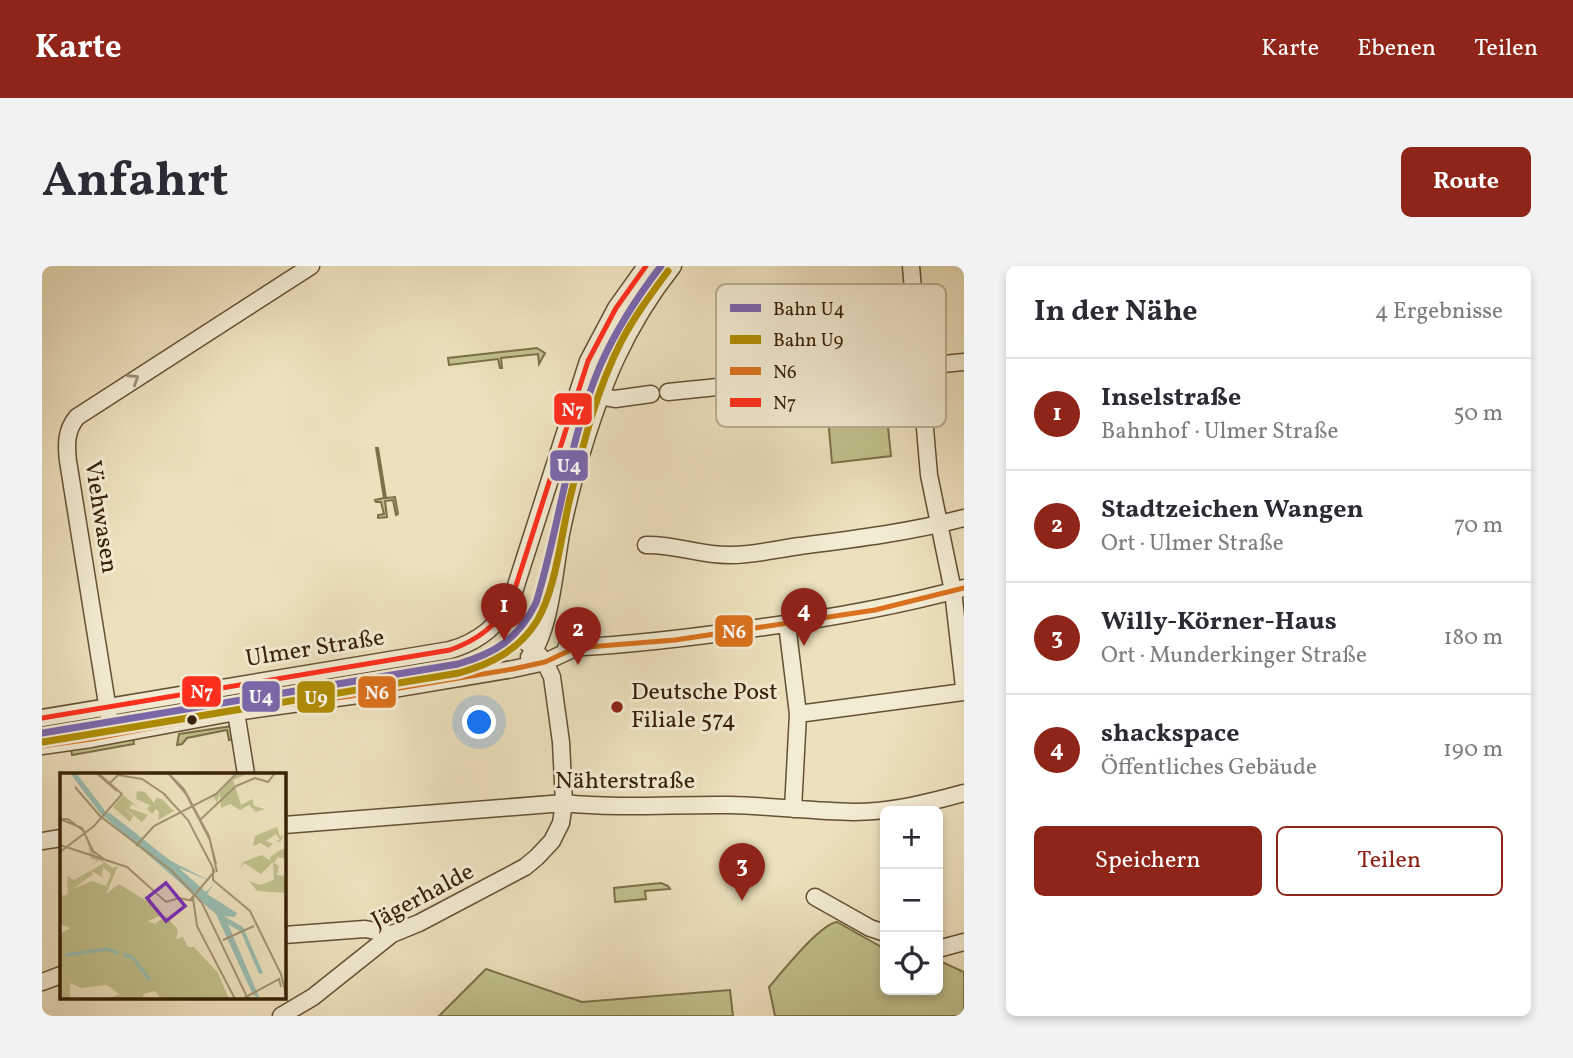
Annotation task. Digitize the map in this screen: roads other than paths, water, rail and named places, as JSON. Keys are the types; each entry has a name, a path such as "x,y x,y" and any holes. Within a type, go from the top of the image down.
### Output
{"street":[{"name":"Viehwasen","path":"113,735 66,449 67,434 72,422 311,266"},
{"path":"540,656 500,619 512,598 589,361 629,287 646,266"},
{"path":"540,656 561,533 578,463 599,396 615,357 636,319 673,266"},
{"path":"911,266 912,284"},
{"path":"946,364 964,362"},
{"path":"599,396 615,398 716,387"},
{"path":"798,714 964,690 959,590 929,475 925,427"},
{"path":"646,545 656,544 709,554 732,555 839,541 964,518"},
{"name":"Ulmer Straße","path":"42,746 236,712 513,669 540,656 576,648 675,640 787,624 875,610 959,590"},
{"name":"Ulmer Straße","path":"42,718 450,650 472,642 500,619"},
{"path":"787,624 798,714 793,809"},
{"name":"Jägerhalde","path":"281,1016 313,997 392,934 419,923 525,867 552,841 561,823 564,803 561,742 552,677 540,656"},
{"path":"236,712 246,773"},
{"name":"Nähterstraße","path":"285,825 564,803 595,806 730,805 854,812 884,810 964,793"},
{"path":"42,841 60,838"},
{"path":"815,897 882,932"},
{"path":"285,935 365,929 392,934"},
{"path":"943,948 964,942"},
{"path":"42,982 60,975"}],"rail line":[{"name":"U4","path":"42,733 458,664 484,655 504,643 522,626 536,603 580,424 600,366 628,314 661,266"},
{"name":"U9","path":"43,742 459,673 493,660 513,648 530,631 544,608 580,458 604,380 626,333 668,271"}],"place":[{"name":"Inselstraße","path":"504,641"},
{"name":"shackspace","path":"804,646"},
{"name":"Stadtzeichen Wangen","path":"578,665"},
{"name":"Deutsche Post Filiale 574","path":"617,707"},
{"name":"Willy-Körner-Haus","path":"742,901"}]}
